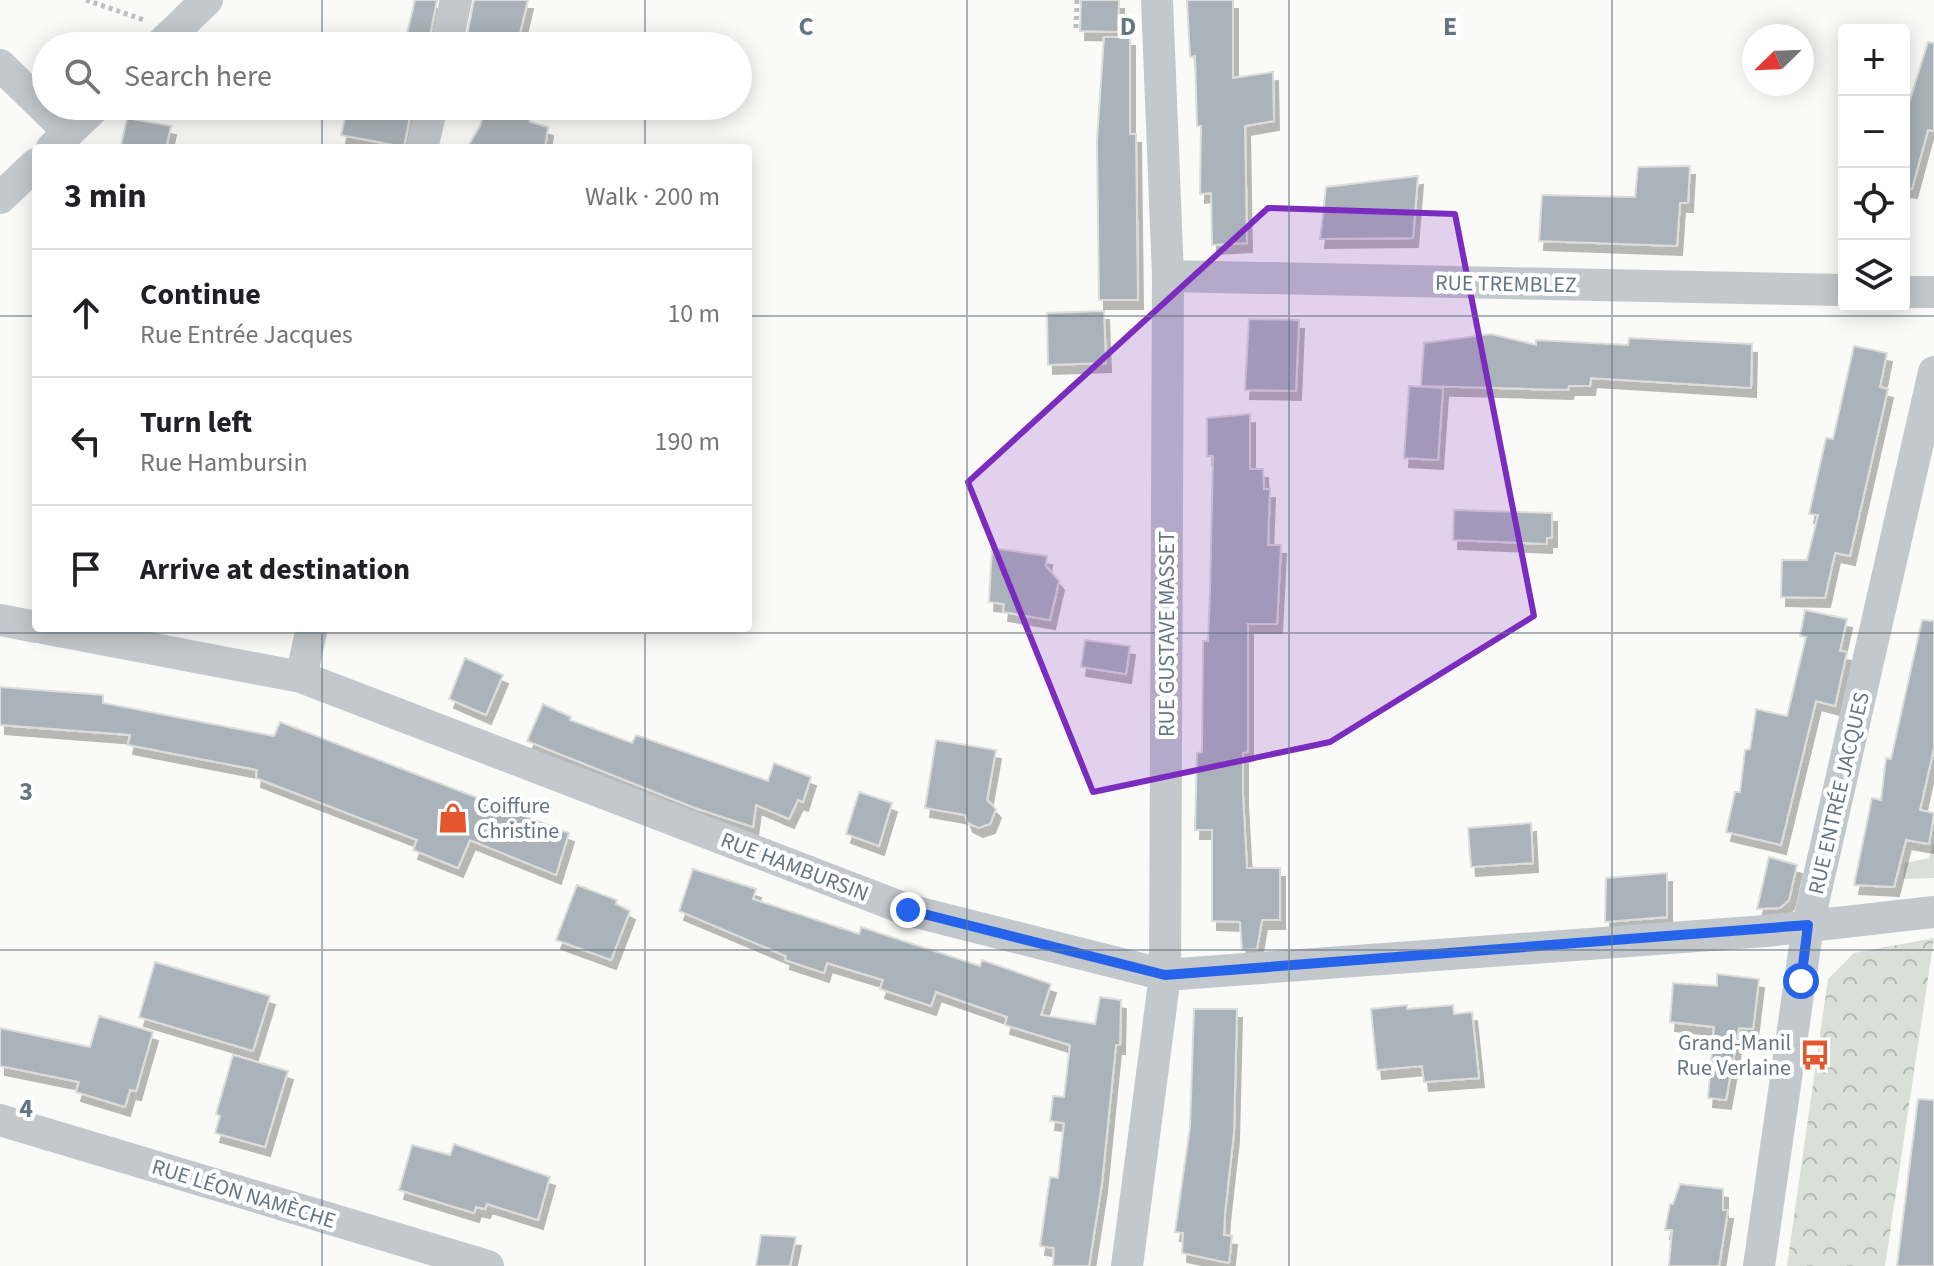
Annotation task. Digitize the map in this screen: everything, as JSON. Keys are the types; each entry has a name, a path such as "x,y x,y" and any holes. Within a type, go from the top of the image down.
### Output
{"street":[{"path":"174,32 207,0"},
{"path":"449,32 456,0"},
{"name":"RUE GUSTAVE MASSET","path":"1127,1266 1165,975 1168,276 1157,0"},
{"path":"0,65 32,104"},
{"path":"45,120 61,140 82,120"},
{"path":"423,144 429,120"},
{"path":"0,198 32,168"},
{"name":"RUE TREMBLEZ","path":"1168,276 1838,290"},
{"path":"1910,292 1934,292"},
{"name":"RUE ENTRÉE JACQUES","path":"1759,1266 1808,925 1934,372"},
{"path":"0,620 32,626"},
{"name":"RUE HAMBURSIN","path":"64,632 301,677 908,910 1165,975 1808,925 1934,912"},
{"path":"301,677 311,632"},
{"name":"RUE LÉON NAMÈCHE","path":"0,1120 488,1266"}],"path":[{"path":"86,0 152,32"},
{"path":"1076,28 1077,0"}],"highlighted area":[{"path":"1268,208 1455,214 1534,616 1330,742 1093,792 968,482"}],"green space":[{"path":"1934,842 1934,878 1903,879 1905,863 1929,858"},
{"path":"1934,938 1885,1266 1787,1266 1828,979 1854,953"}],"building":[{"path":"415,0 437,0 431,32 407,32"},
{"path":"474,0 528,0 520,32 468,32"},
{"path":"1081,0 1119,0 1118,32 1080,31"},
{"path":"1187,0 1233,0 1233,78 1273,72 1274,121 1245,126 1247,243 1212,245 1211,193 1200,194 1201,126 1197,126 1195,56 1190,57"},
{"path":"1104,37 1130,37 1130,134 1136,134 1138,300 1099,300 1097,141"},
{"path":"1928,42 1934,43 1934,131 1928,130 1912,189 1910,189 1910,100"},
{"path":"127,120 171,126 167,144 121,144"},
{"path":"345,120 409,120 405,144 341,135"},
{"path":"482,120 530,120 548,127 546,144 469,144"},
{"path":"1690,166 1688,203 1680,203 1677,246 1539,241 1542,195 1635,197 1638,167"},
{"path":"1418,176 1413,238 1320,239 1326,187"},
{"path":"1104,311 1106,363 1048,365 1047,313"},
{"path":"1249,319 1299,320 1296,391 1245,390"},
{"path":"1491,334 1536,345 1536,340 1628,345 1629,338 1752,344 1751,388 1591,378 1590,386 1569,386 1568,390 1421,386 1424,343"},
{"path":"1854,346 1887,353 1880,387 1888,389 1850,556 1835,553 1825,598 1781,597 1782,560 1807,560 1818,515 1809,514 1826,438 1833,439"},
{"path":"1409,386 1443,388 1438,460 1404,458"},
{"path":"1250,414 1250,469 1263,469 1264,489 1270,489 1268,545 1281,545 1277,624 1248,624 1248,752 1243,753 1247,868 1280,868 1280,920 1262,920 1257,949 1242,950 1240,922 1212,921 1212,830 1195,830 1197,753 1202,752 1203,641 1208,641 1210,593 1213,456 1207,456 1207,418"},
{"path":"1454,510 1552,513 1552,538 1547,538 1547,544 1453,540"},
{"path":"992,548 1047,556 1046,566 1059,581 1050,620 1003,612 1004,604 989,602"},
{"path":"1805,610 1847,619 1840,651 1847,652 1835,706 1816,701 1781,845 1726,832 1735,792 1740,792 1745,750 1750,749 1756,709 1787,716 1806,637 1800,636"},
{"path":"1922,620 1934,621 1934,748 1920,810 1934,813 1929,844 1906,840 1894,887 1854,885 1872,798 1881,800 1886,758 1891,759"},
{"path":"1085,640 1130,646 1126,674 1081,667"},
{"path":"465,658 503,675 486,715 449,699"},
{"path":"0,687 103,695 103,703 274,736 280,722 569,833 556,875 470,840 458,868 413,850 417,840 256,778 257,770 128,745 130,735 0,725"},
{"path":"543,704 571,717 570,720 632,743 636,735 768,781 774,763 811,777 803,802 798,800 789,819 756,805 753,827 695,808 527,741"},
{"path":"936,740 996,750 987,800 996,809 990,824 978,828 968,823 965,815 925,808"},
{"path":"859,792 892,803 879,846 846,834"},
{"path":"1531,823 1533,863 1471,867 1468,828"},
{"path":"1769,857 1797,865 1789,900 1780,908 1757,909"},
{"path":"693,869 756,889 753,899 859,934 861,927 980,966 982,960 1051,984 1041,1015 1095,1024 1100,997 1121,1000 1120,1045 1116,1045 1102,1183 1089,1266 1053,1266 1054,1248 1040,1246 1050,1177 1058,1178 1064,1123 1050,1121 1053,1096 1064,1097 1070,1045 1005,1025 1007,1017 936,992 931,1006 880,989 883,980 827,963 824,973 785,960 786,956 679,911"},
{"path":"1667,873 1667,917 1605,922 1606,878"},
{"path":"577,885 617,900 616,904 630,911 611,960 556,940"},
{"path":"155,962 270,996 253,1051 139,1017"},
{"path":"1717,974 1759,979 1753,1029 1739,1028 1726,1100 1708,1098 1714,1027 1670,1022 1673,983 1717,986"},
{"path":"1407,1005 1407,1009 1453,1005 1454,1014 1472,1012 1479,1078 1424,1082 1422,1066 1377,1070 1371,1009"},
{"path":"1194,1009 1237,1009 1234,1132 1224,1235 1232,1236 1229,1263 1182,1253 1183,1233 1175,1232 1190,1127"},
{"path":"99,1016 153,1032 136,1091 130,1090 125,1107 76,1092 79,1082 0,1066 0,1028 90,1047"},
{"path":"233,1055 288,1071 265,1147 215,1133 220,1116 216,1114"},
{"path":"1918,1099 1934,1100 1934,1266 1897,1266"},
{"path":"454,1144 550,1177 538,1220 487,1204 485,1209 476,1207 474,1213 399,1190 412,1145 450,1155"},
{"path":"1680,1184 1723,1189 1723,1210 1728,1210 1719,1266 1669,1266 1672,1230 1665,1230 1670,1204 1673,1204"},
{"path":"761,1235 796,1237 790,1266 756,1266"}],"place":[{"name":"Coiffure Christine","path":"453,818"},
{"name":"Grand-Manil Rue Verlaine","path":"1815,1055"}],"route":[{"path":"908,910 1165,975 1766,931 1808,925 1801,981"}]}
